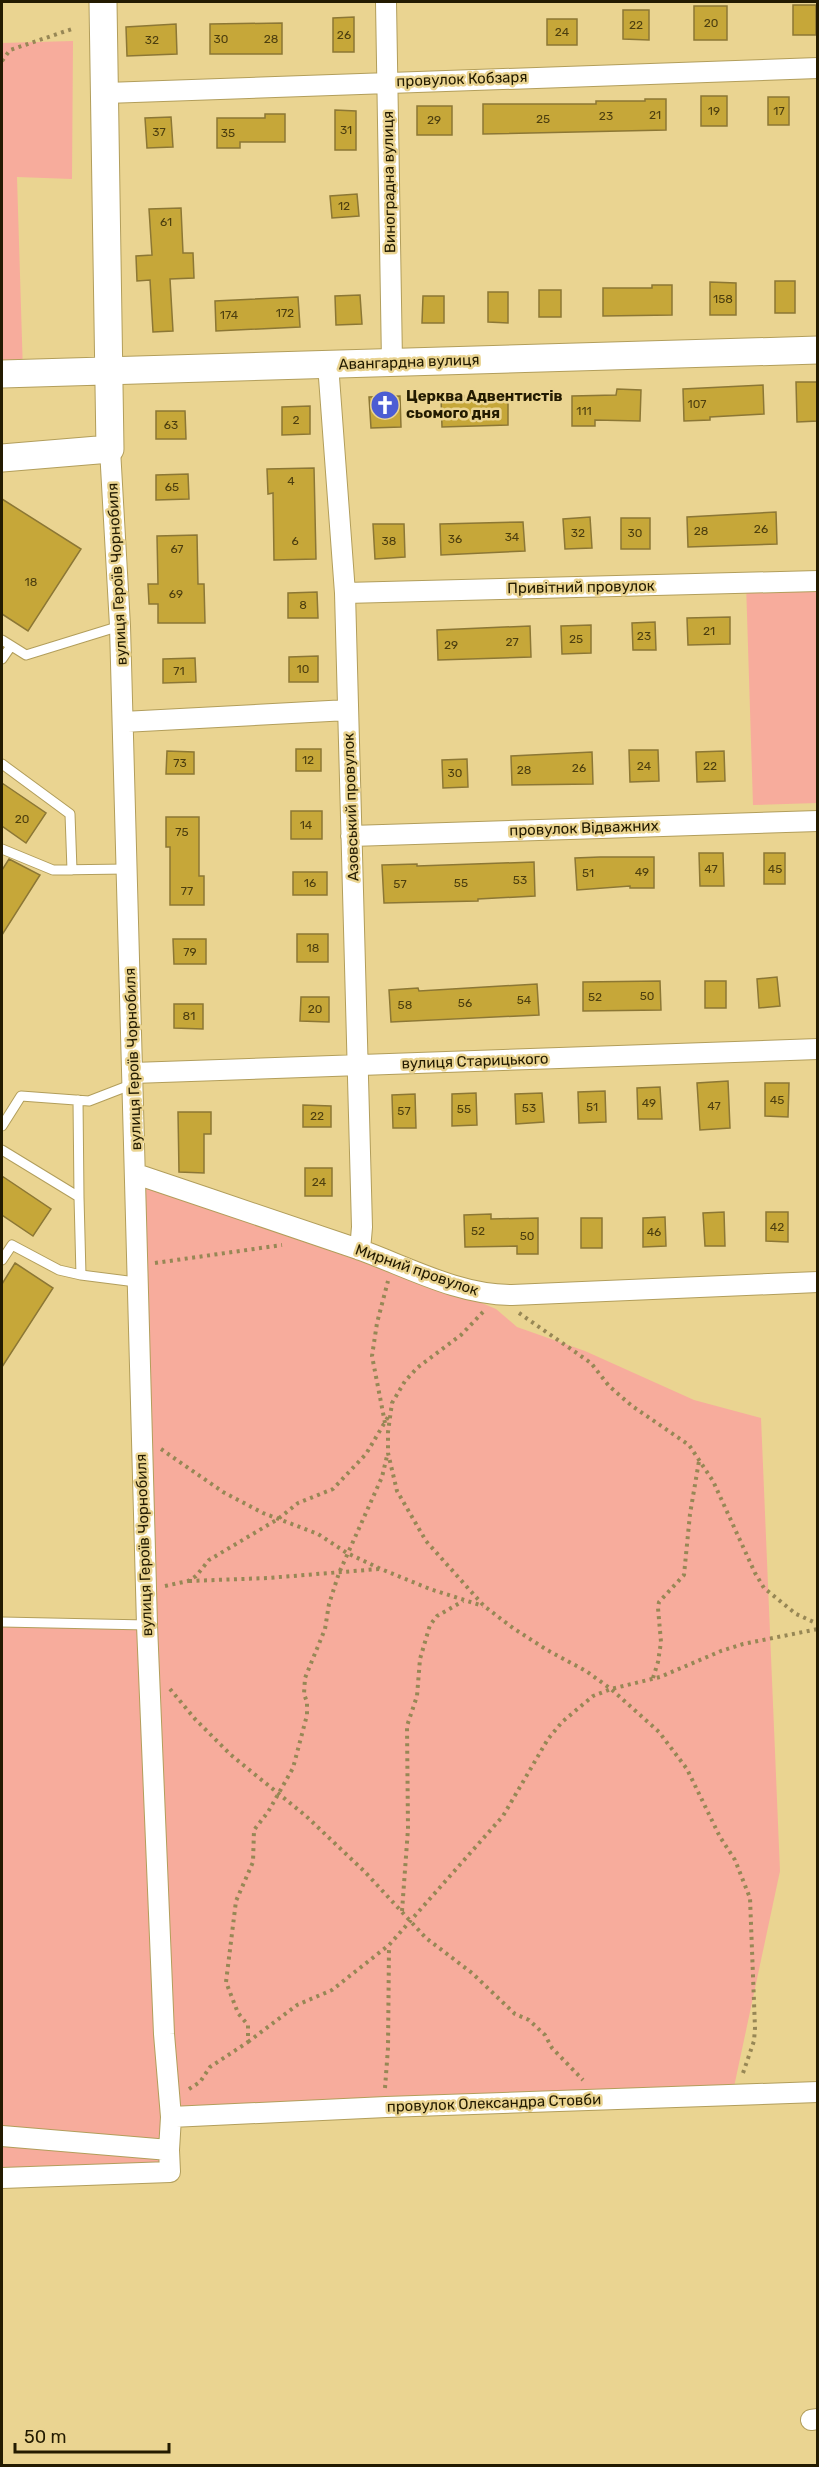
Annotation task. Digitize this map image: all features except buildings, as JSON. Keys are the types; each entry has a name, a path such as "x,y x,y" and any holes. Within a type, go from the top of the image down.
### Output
{"street":[{"name":"вулиця Героїв Чорнобиля","path":"2,2178 170,2172 170,2108 148,1662 120,626 110,449 103,2"},
{"name":"Виноградна вулиця","path":"386,2 392,362"},
{"name":"провулок Кобзаря","path":"106,93 818,68"},
{"name":"Авангардна вулиця","path":"2,374 818,350"},
{"name":"Азовський провулок","path":"328,364 345,593 362,1227 360,1250"},
{"path":"2,458 110,449"},
{"name":"Привітний провулок","path":"345,593 818,581"},
{"path":"123,722 348,710"},
{"name":"провулок Відважних","path":"351,836 818,821"},
{"name":"вулиця Старицького","path":"134,1078 358,1065 818,1049"},
{"name":"Мирний провулок","path":"136,1174 386,1259 464,1289 499,1295 818,1282"},
{"name":"провулок Олександра Стовби","path":"170,2108 386,2106 818,2092"},
{"path":"2,2136 169,2150"}],"lane":[{"path":"2,640 26,655 120,626"},
{"path":"2,659 11,646"},
{"path":"2,764 69,814 72,870"},
{"path":"2,849 53,870 127,869"},
{"path":"2,1126 21,1096 89,1101 134,1078"},
{"path":"78,1100 81,1275"},
{"path":"2,1150 79,1197"},
{"path":"2,1260 12,1245 59,1270 81,1275 136,1273"},
{"path":"2,1622 147,1625"}],"path":[{"path":"2,61 10,50 75,28"},
{"path":"136,1273 284,1245"},
{"path":"385,1423 372,1356 377,1323 388,1280 386,1259"},
{"path":"248,2042 248,2025 238,2013 226,1982 236,1901 253,1862 254,1830 293,1768 307,1715 307,1702 304,1694 305,1678 325,1629 328,1604 339,1573 382,1477 388,1452 392,1403 405,1381 417,1368 461,1335 499,1295 525,1319 591,1363 609,1386 632,1406 689,1445 713,1481 764,1588 796,1614 818,1624"},
{"path":"146,1589 188,1581 196,1576 209,1560 278,1519 298,1503 333,1489 366,1454 390,1413"},
{"path":"141,1434 224,1492 278,1519 318,1534 347,1553 381,1569 463,1601 484,1606"},
{"path":"388,1452 397,1491 414,1523 446,1565 484,1606 521,1634 586,1671 611,1689 659,1732 687,1769 720,1837 735,1860 748,1890 752,1921 755,2028 754,2041 736,2093"},
{"path":"652,1679 658,1662 661,1642 659,1602 684,1575 690,1514 699,1461"},
{"path":"188,1581 381,1569"},
{"path":"402,1911 408,1829 407,1726 417,1696 419,1665 430,1625 437,1616 463,1601"},
{"path":"170,2108 200,2082 210,2067 297,2005 332,1989 389,1945 503,1816 548,1739 562,1722 593,1696 652,1679 732,1647 818,1629"},
{"path":"148,1662 195,1719 231,1755 306,1816 365,1872 426,1938 472,1973 515,2014 529,2020 545,2035 552,2048 589,2085 590,2099"},
{"path":"386,2106 389,1945"}],"shaded area":[{"path":"73,41 72,179 17,177 23,373 2,373 2,43"},
{"path":"817,581 817,803 753,805 746,583"},
{"path":"146,1182 444,1287 496,1309 517,1327 585,1351 694,1400 761,1418 780,1871 731,2101 171,2117 144,1255"},
{"path":"2,1622 147,1625 170,2172 2,2178"}],"place":[{"name":"Церква Адвентистів сьомого дня","path":"385,405"}]}
